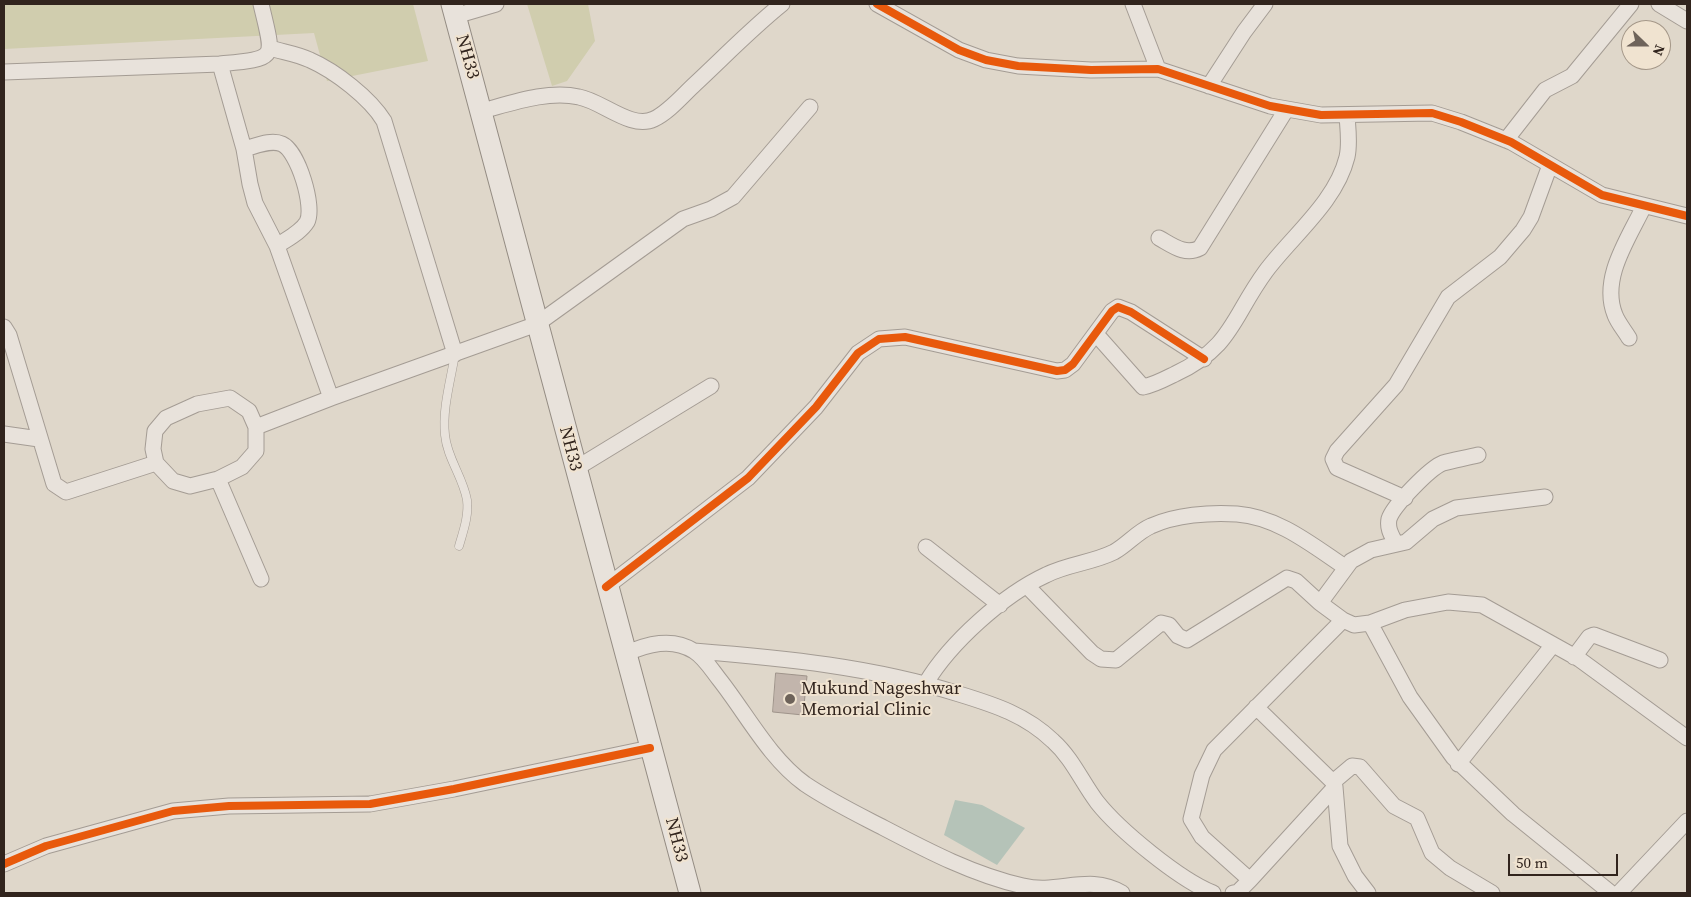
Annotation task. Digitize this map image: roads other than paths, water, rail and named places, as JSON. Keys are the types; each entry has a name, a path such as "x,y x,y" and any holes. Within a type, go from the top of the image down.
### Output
{"main road":[{"name":"NH33","path":"454,10 606,587 690,893"}],"street":[{"path":"4,72 220,64 262,59 270,48 261,4"},
{"path":"454,10 496,4"},
{"path":"482,111 542,97 564,95 596,102 633,120 645,121 654,119 782,4"},
{"path":"877,4 948,45 986,60 1043,69 1158,69 1286,110 1347,116 1432,113 1506,140 1602,195 1687,216"},
{"path":"1133,4 1158,69"},
{"path":"1209,86 1244,32 1265,4"},
{"path":"1659,4 1687,21"},
{"path":"1506,140 1545,90 1572,76 1627,5"},
{"path":"270,48 300,56 322,65 366,99 384,121 456,354"},
{"path":"220,64 244,149 255,204 277,246 331,398"},
{"path":"256,427 537,324 683,219 711,209 734,196 810,107"},
{"path":"1159,238 1187,252 1200,248 1286,110"},
{"path":"1096,334 1143,387 1204,359 1232,328 1266,272 1310,221 1333,186 1346,159 1349,139 1347,116"},
{"path":"244,149 269,143 283,144 292,154 303,181 310,207 308,220 303,227 277,246"},
{"path":"1405,498 1337,468 1333,459 1337,451 1396,385 1448,297 1500,257 1523,230 1531,217 1550,165"},
{"path":"1629,338 1615,316 1612,276 1616,263 1644,206"},
{"path":"606,587 748,478 816,408 858,352 879,339 905,338 1057,371 1066,370 1073,364 1112,311 1118,307 1131,312 1204,359"},
{"path":"5,326 54,484 66,492 156,463"},
{"path":"575,469 711,386"},
{"path":"230,398 249,410 256,427 256,451 242,467 218,479 190,486 173,480 156,463 153,449 155,430 166,418 197,404 230,398"},
{"path":"4,434 39,438"},
{"path":"1396,544 1389,530 1389,520 1392,512 1430,471 1442,464 1478,456"},
{"path":"218,479 261,579"},
{"path":"1320,603 1344,567 1371,550 1396,544 1414,536 1433,518 1456,508 1545,497"},
{"path":"926,683 956,644 1000,605 1026,586 1047,574 1113,552 1149,526 1174,519 1238,514 1275,523 1344,567"},
{"path":"926,547 1000,605"},
{"path":"1026,586 1092,653 1108,661 1122,656 1161,623 1169,625 1182,639 1193,638 1287,578 1296,581 1320,603 1343,620 1354,625 1370,623 1390,614 1419,607 1448,602 1474,603 1492,610 1574,657 1687,738"},
{"path":"1250,880 1202,837 1191,819 1194,799 1208,758 1228,734 1343,620"},
{"path":"1370,623 1410,698 1458,764 1513,814 1611,893"},
{"path":"1574,657 1589,637 1594,635 1660,660"},
{"path":"625,654 655,643 680,646 694,651 870,671 926,683 1005,709 1035,726 1056,743 1070,760 1098,804 1114,820 1175,872 1213,893"},
{"path":"1458,764 1552,646"},
{"path":"694,651 725,687 781,762 818,792 931,852 986,874 1034,889 1061,891 1090,883 1102,884 1122,893"},
{"path":"1256,707 1334,784 1340,846 1355,876 1368,893"},
{"path":"4,864 46,846 173,811 228,806 370,804 454,789 650,748"},
{"path":"1233,893 1238,892 1250,880 1352,766 1360,767 1394,806 1417,818 1432,853 1450,868 1492,893"},
{"path":"1619,893 1687,821"}],"lane":[{"path":"456,354 445,421 445,435 452,463 467,501 466,519 459,546"}],"place":[{"name":"Mukund Nageshwar Memorial Clinic","path":"790,699"}]}
